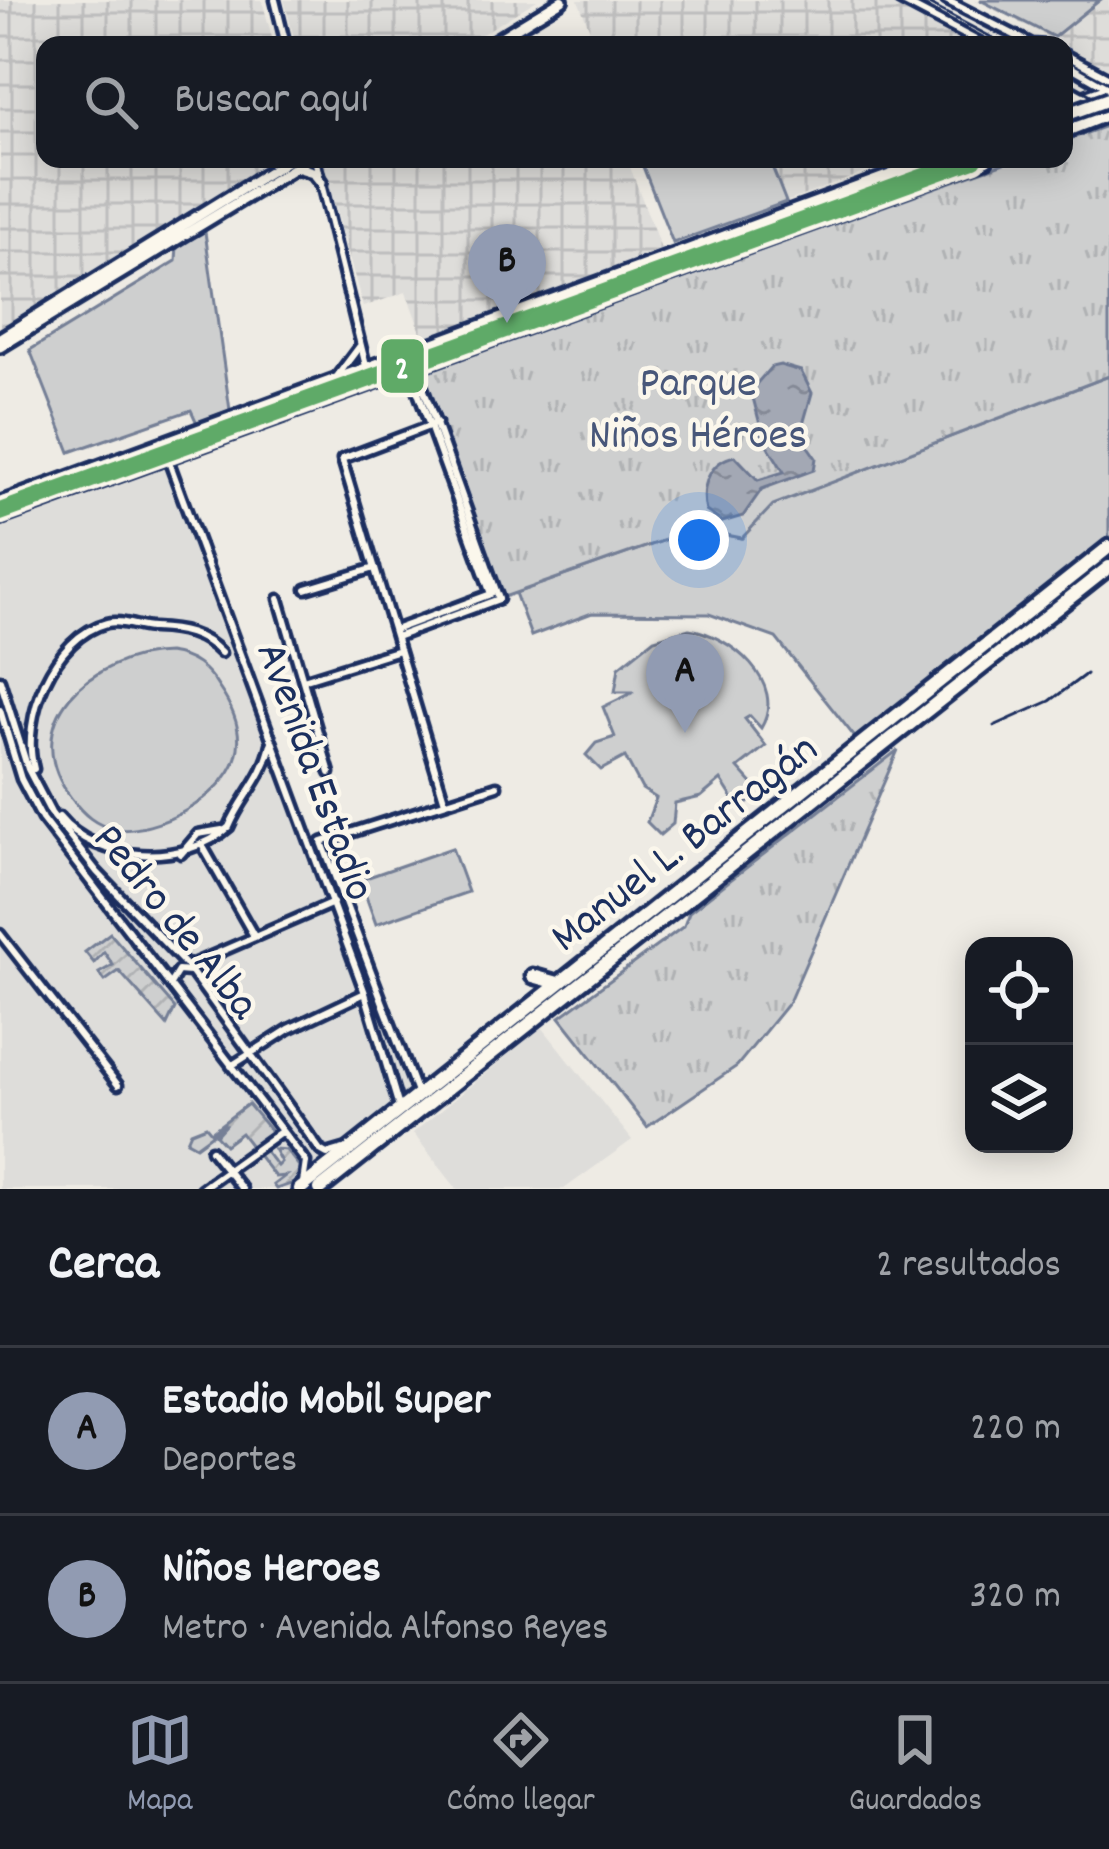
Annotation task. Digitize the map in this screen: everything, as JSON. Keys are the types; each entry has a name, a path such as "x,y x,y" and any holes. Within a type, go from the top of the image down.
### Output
{"highway":[{"path":"1073,105 1109,93"},
{"path":"1073,107 1109,93"},
{"path":"1073,130 1109,114"},
{"path":"861,186 899,168"},
{"path":"0,505 912,168"},
{"path":"0,517 961,168"},
{"path":"838,212 853,213 979,168"},
{"path":"584,289 611,294"},
{"path":"360,372 392,374"},
{"path":"80,488 118,461"},
{"name":"Manuel L. Barragán","path":"300,1189 1109,548"},
{"name":"Manuel L. Barragán","path":"320,1189 1109,566"},
{"path":"498,1034 545,1001 586,962"},
{"path":"533,976 558,983"}],"main road":[{"path":"503,36 562,0"},
{"path":"0,338 285,168"},
{"path":"0,347 285,168"},
{"path":"304,168 320,182"}],"street":[{"path":"275,0 284,36"},
{"path":"946,0 1016,36"},
{"path":"903,1 968,36"},
{"path":"1073,62 1109,78"},
{"path":"1073,65 1109,93"},
{"path":"1073,91 1109,114"},
{"path":"315,168 361,344 360,372"},
{"path":"330,383 361,344"},
{"path":"395,633 491,594 412,367"},
{"path":"434,424 343,459 445,802"},
{"name":"Avenida Estadio","path":"167,455 333,903 400,1110"},
{"path":"306,590 375,568"},
{"path":"279,599 330,772"},
{"path":"34,769 27,742 31,720 59,658 79,636 113,621 191,634 221,653"},
{"path":"303,680 400,650"},
{"name":"Pedro de Alba","path":"0,680 28,769 56,821 102,879 190,969 248,1057 322,1152 356,1145"},
{"name":"Pedro de Alba","path":"0,710 37,811 308,1168 300,1189"},
{"path":"59,817 74,832 109,848 181,854 226,830 238,802 259,782 272,741"},
{"path":"418,1097 322,842 497,786"},
{"path":"181,854 198,834 226,830"},
{"path":"202,845 254,936"},
{"path":"170,988 178,971 333,903"},
{"path":"0,934 118,1085"},
{"path":"230,1066 365,994"},
{"path":"201,1189 282,1131"},
{"path":"211,1150 242,1189"}],"shaded area":[{"path":"0,0 262,0 272,36 36,36 36,168 261,168 0,330"},
{"path":"284,0 537,0 479,36 294,36"},
{"path":"578,0 883,0 952,36 592,36"},
{"path":"975,0 1109,0 1109,70 1073,50 1073,36 1046,36"},
{"path":"324,168 630,168 661,249 424,340 406,292 363,307"},
{"path":"773,168 877,168 786,202"},
{"path":"176,462 410,1096 288,1189 0,1189 0,527"},
{"path":"542,1027 632,1140 564,1189 457,1189 413,1133"}],"green space":[{"path":"980,0 1100,0 1052,36"},
{"name":"Parque Niños Héroes","path":"1109,125 1109,376 773,505 742,538 696,529 504,597 423,372 990,168 1073,168 1073,138"},
{"path":"644,168 773,168 786,202 673,243"},
{"path":"205,232 230,410 197,423 191,410 70,452 30,350 176,261 177,246"},
{"path":"1109,376 1109,541 857,740 776,638 709,614 592,613 531,636 515,593 696,529 741,538 772,505"},
{"path":"689,629 737,651 761,678 767,711 761,728 750,716 745,719 766,746 738,768 756,788 748,803 735,802 721,780 701,797 675,803 673,824 660,835 647,822 656,798 642,789 625,757 601,770 586,755 596,743 615,737 603,707 634,692 615,692 619,667 654,639"},
{"path":"168,653 198,664 224,696 238,729 236,757 218,786 186,810 150,826 108,827 80,809 56,770 52,744 57,719 70,698 112,666 139,656"},
{"path":"898,750 789,1002 737,1066 647,1127 560,1017 684,926 689,912"},
{"path":"452,848 468,892 376,924 360,880"},
{"path":"110,933 175,1008 167,1025 119,971 105,981 99,973 113,965 104,952 94,963 85,952"},
{"path":"248,1104 275,1136 262,1147 277,1166 281,1162 274,1149 286,1150 302,1170 294,1183 276,1189 273,1185 285,1176 275,1177 241,1133 225,1145 216,1135 226,1124 196,1146 187,1141 191,1132 206,1126 211,1132"}],"water":[{"path":"771,367 801,371 812,393 800,435 816,458 814,470 762,489 743,516 722,522 706,511 704,502 709,476 719,463 735,456 758,480 784,472 764,440 751,390"}],"railway":[{"path":"921,0 989,36"},
{"path":"1073,85 1109,105"},
{"path":"994,726 1050,701 1086,674"}],"metro line":[{"name":"2","path":"0,512 949,168"}],"place":[{"name":"Niños Heroes","path":"507,323"},
{"name":"Estadio Mobil Super","path":"685,733"}]}
